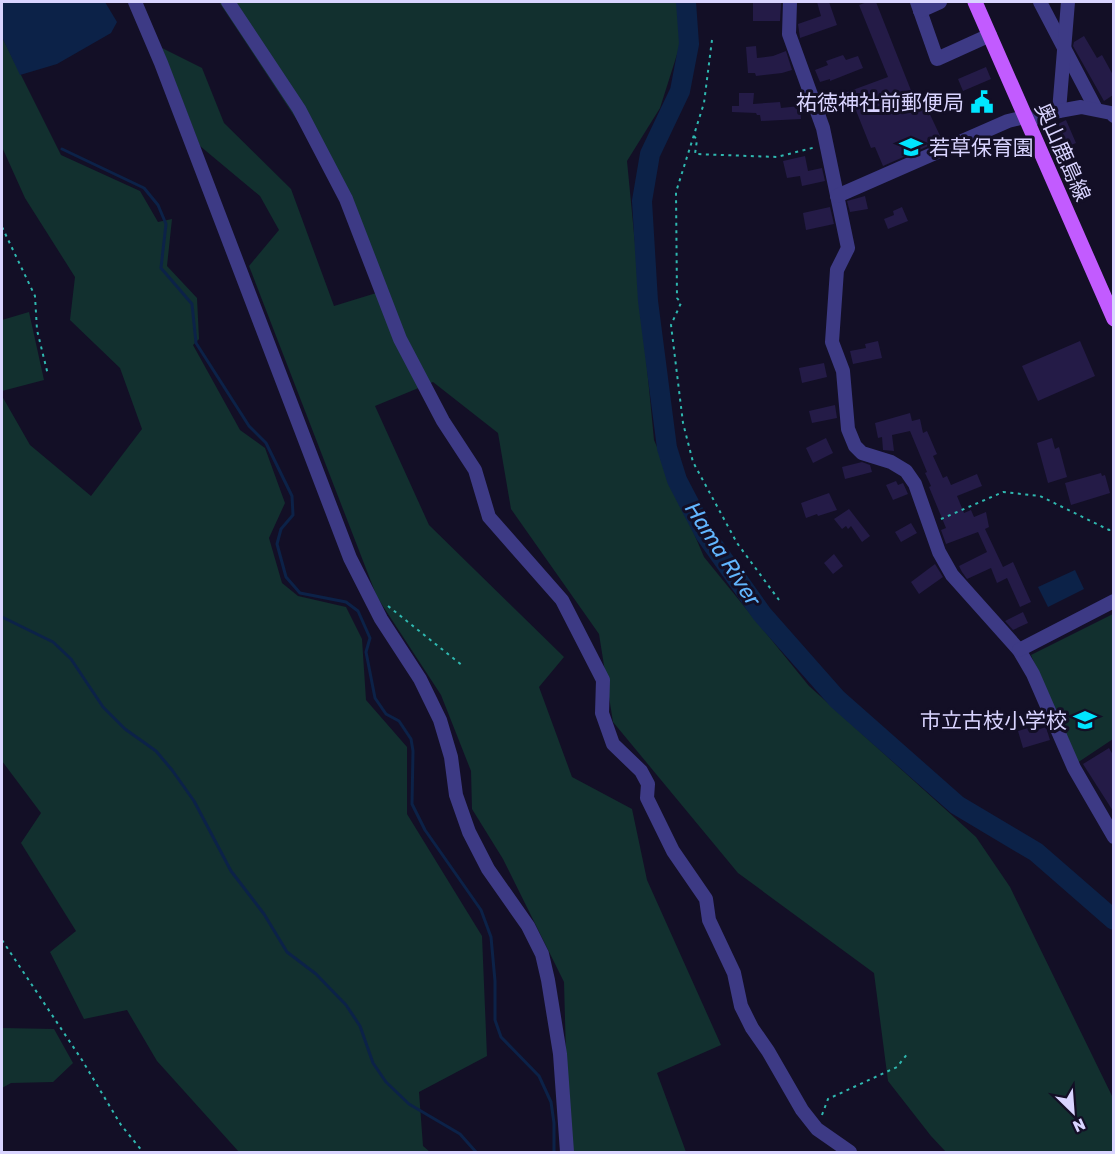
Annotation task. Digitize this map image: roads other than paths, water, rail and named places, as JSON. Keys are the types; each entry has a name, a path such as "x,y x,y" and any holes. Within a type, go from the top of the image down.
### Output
{"main road":[{"name":"奥山鹿島線","path":"975,2 1113,319"}],"street":[{"path":"135,2 161,63 350,558 381,619 420,679 440,720 452,757 456,795 469,832 488,869 528,926 542,954 560,1054 567,1152"},
{"path":"228,2 299,109 346,199 400,339 442,422 475,470 489,517 562,600 603,680 602,714 613,744 641,771 648,784 647,798 673,851 706,899 709,920 734,973 741,1006 752,1028 802,1110 817,1130 850,1152"},
{"path":"790,2 789,34 814,99 827,144 848,248 837,270 832,342 843,371 848,429 855,446 862,453 891,462 906,471 915,484 939,552 952,575 1018,650 1033,674 1074,768 1113,837"},
{"path":"940,2 918,6 937,59 990,35"},
{"path":"1040,2 1096,109"},
{"path":"1059,111 1068,2"},
{"path":"837,196 1008,121 1024,117 1035,118 1082,107 1111,113 1113,116"},
{"path":"1018,650 1113,601"}],"water":[{"path":"2,2 105,2 117,22 111,33 57,64 20,75 2,37"},
{"path":"1075,570 1084,589 1048,607 1038,587"}],"waterway":[{"name":"Hama River","path":"686,2 689,44 680,91 650,154 642,201 648,301 667,448 677,480 705,534 762,614 837,699 957,805 1036,852 1114,920"},
{"path":"62,149 144,188 158,205 166,224 161,268 192,304 196,343 249,426 266,443 292,496 293,515 281,529 277,544 286,577 300,593 346,602 358,611 370,638 366,652 375,698 386,714 399,721 411,739 413,751 412,804 425,830 481,910 491,937 495,981 495,1020 501,1037 539,1076 551,1102 554,1152"},
{"path":"2,617 53,642 71,659 103,707 125,729 156,751 194,801 231,871 264,914 287,952 316,974 346,1005 360,1026 373,1063 386,1082 409,1104 460,1134 476,1152"}],"place":[{"name":"祐徳神社前郵便局","path":"982,102"},
{"name":"若草保育園","path":"911,147"},
{"name":"市立古枝小学校","path":"1085,720"}]}
